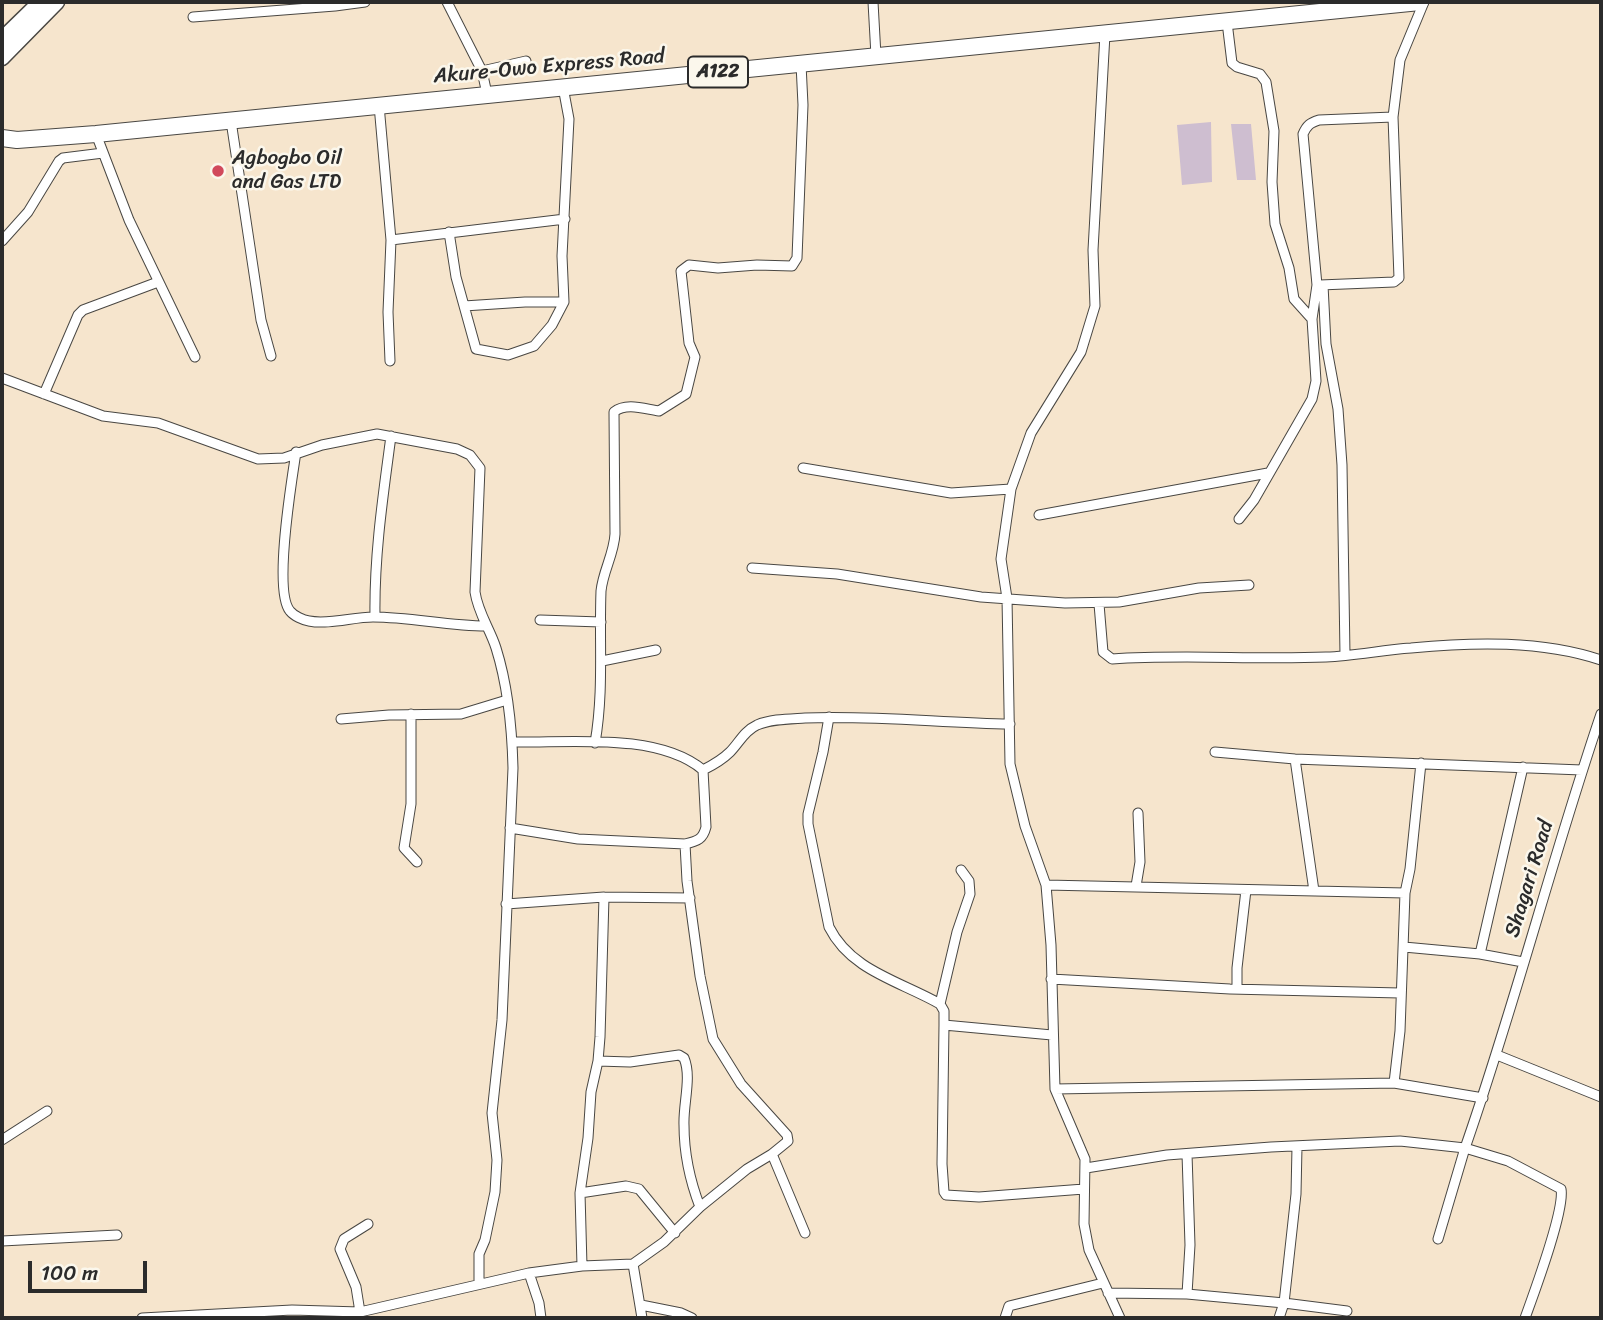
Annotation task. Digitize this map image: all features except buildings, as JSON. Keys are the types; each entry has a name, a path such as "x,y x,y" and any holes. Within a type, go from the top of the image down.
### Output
{"highway":[{"name":"Akure-Owo Express Road","path":"7,142 1422,2"}],"main road":[{"path":"2,39 40,2"},
{"path":"2,58 57,2"}],"street":[{"path":"193,17 365,2"},
{"path":"447,2 482,71 487,94"},
{"path":"873,2 876,56"},
{"path":"1320,285 1394,282 1399,278 1393,117 1400,60 1422,2"},
{"path":"1227,22 1232,63 1260,74 1266,82 1273,131 1275,224 1289,268 1294,299 1312,319"},
{"path":"1105,34 1093,250 1095,306 1081,352 1031,433 1011,489 1001,559 1006,598 1010,764 1025,826 1046,885 1055,1089 1082,1148 1086,1168 1084,1224 1089,1250 1121,1318"},
{"path":"482,71 526,61"},
{"path":"594,743 601,710 602,585 615,534 614,412 621,407 654,411 663,409 686,394 695,358 689,343 681,271 689,265 718,268 792,266 797,261 803,105 801,64"},
{"path":"449,232 456,277 476,349 508,355 534,346 552,325 564,302 562,256 569,119 564,87"},
{"path":"379,104 391,240 388,312 390,361"},
{"path":"1345,656 1342,465 1338,409 1326,344 1303,134 1310,123 1320,120 1393,117"},
{"path":"231,121 261,320 271,356"},
{"path":"96,134 129,220 195,357"},
{"path":"2,241 29,212 59,161 63,158 103,153"},
{"path":"391,240 565,219"},
{"path":"44,394 78,315 83,310 158,282"},
{"path":"1239,519 1254,500 1315,390 1316,361 1312,319 1320,285"},
{"path":"464,306 564,302"},
{"path":"2,378 103,416 158,423 247,457 270,460 284,458 296,452 351,438 377,435 457,449 470,455 480,468 475,592 500,662 513,742 502,1020 492,1113 497,1160 495,1192 487,1233 479,1254 479,1284"},
{"path":"374,617 377,550 391,436"},
{"path":"296,452 284,541 285,594 290,611 309,621 374,617 453,626 486,626"},
{"path":"803,468 951,493 1011,489"},
{"path":"1039,515 1268,474"},
{"path":"752,568 836,574 981,597 1099,604 1141,600 1199,588 1249,585"},
{"path":"1099,604 1103,652 1112,659 1158,656 1292,659 1490,643 1551,649 1601,660"},
{"path":"540,620 601,622"},
{"path":"602,661 656,650"},
{"path":"341,719 461,714 507,700"},
{"path":"411,714 411,804 404,848 417,862"},
{"name":"Shagari Road","path":"1438,1239 1601,714"},
{"path":"829,717 808,814 829,927 835,940 874,972 940,1004 944,1011 942,1164 946,1195 979,1197 1084,1189"},
{"path":"704,770 722,759 742,736 755,726 785,719 878,717 1010,724"},
{"path":"513,742 644,746 672,751 704,770"},
{"path":"1215,752 1295,759 1582,770"},
{"path":"1295,759 1314,891"},
{"path":"1394,1083 1400,1031 1405,893 1421,763"},
{"path":"1480,954 1523,767"},
{"path":"510,828 578,839 685,844 698,841 704,835 706,816 704,770"},
{"path":"1136,886 1140,862 1138,813"},
{"path":"142,1318 292,1310 360,1312 529,1273 582,1266 633,1264 675,1233 700,1207 747,1169 772,1154 788,1138 741,1084 713,1039 701,976 685,844"},
{"path":"940,1004 953,948 970,894 969,881 961,870"},
{"path":"1046,885 1405,893"},
{"path":"1237,989 1246,890"},
{"path":"506,904 604,897 690,898"},
{"path":"582,1266 580,1193 591,1092 598,1061 604,897"},
{"path":"1404,947 1480,954 1523,962"},
{"path":"1051,979 1237,989 1400,993"},
{"path":"944,1025 1052,1035"},
{"path":"598,1061 630,1062 679,1055 684,1058 686,1148 692,1186 700,1207"},
{"path":"1497,1055 1601,1097"},
{"path":"1055,1089 1394,1083 1483,1098"},
{"path":"2,1140 47,1111"},
{"path":"1086,1168 1187,1154 1400,1141 1465,1148 1508,1161 1561,1189 1562,1196 1525,1318"},
{"path":"1279,1318 1284,1303 1296,1194 1297,1147"},
{"path":"772,1154 805,1233"},
{"path":"1187,1154 1191,1245 1187,1294"},
{"path":"580,1193 625,1186 639,1189 675,1233"},
{"path":"360,1312 356,1287 340,1249 344,1239 368,1224"},
{"path":"2,1241 117,1236"},
{"path":"633,1264 642,1318"},
{"path":"529,1273 541,1318"},
{"path":"1005,1318 1009,1306 1103,1283"},
{"path":"1108,1293 1187,1294 1347,1311"},
{"path":"641,1305 681,1312 692,1318"}],"shaded area":[{"path":"1211,122 1212,182 1182,185 1177,125"},
{"path":"1231,124 1251,124 1256,180 1237,180"}],"place":[{"name":"Agbogbo Oil and Gas LTD","path":"218,171"}]}
